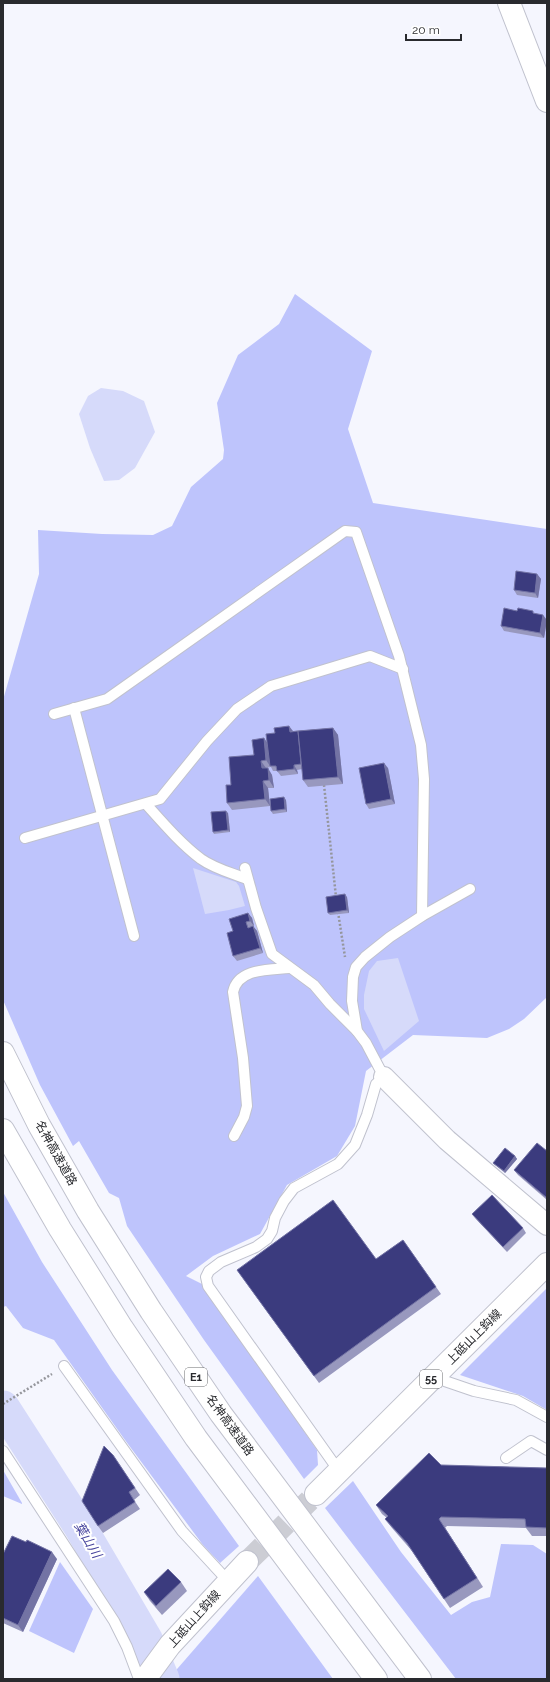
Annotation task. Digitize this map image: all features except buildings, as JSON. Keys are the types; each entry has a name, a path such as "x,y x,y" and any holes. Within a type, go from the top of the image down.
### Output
{"main road":[{"path":"508,3 547,101"},
{"name":"名神高速道路","path":"3,1053 39,1125 84,1204 151,1312 221,1414 421,1679"},
{"path":"3,1130 68,1242 122,1328 183,1418 376,1679"},
{"name":"上砥山上鈎線","path":"316,1494 547,1264"},
{"name":"上砥山上鈎線","path":"144,1678 170,1645 247,1562"}],"street":[{"path":"384,1077 446,1140 547,1225"}],"lane":[{"path":"54,714 107,699 345,531 356,532 403,669 421,745 424,779 422,916"},
{"path":"25,838 160,799 207,741 237,708 271,686 370,656 403,669"},
{"path":"74,708 134,936"},
{"path":"146,804 166,827 201,859 214,866 247,879"},
{"path":"245,868 247,879 272,954 314,985 330,1004 357,1031 366,1043 384,1077 376,1084 356,1145 338,1164 294,1188 284,1201 275,1218 272,1231 267,1239 256,1247 221,1262 208,1271 206,1277 208,1286 339,1471"},
{"path":"357,1031 352,1001 353,977 356,967 365,957 390,937 422,916 470,890"},
{"path":"234,1136 244,1117 247,1106 243,1058 233,992 234,985 239,979 252,973 289,968"},
{"path":"64,1366 182,1531 228,1581"},
{"path":"433,1377 474,1391 516,1400 547,1417"},
{"path":"506,1458 531,1441 547,1450"},
{"path":"3,1450 114,1621 144,1678"}],"path":[{"path":"324,786 337,904"},
{"path":"338,912 341,935 346,954 344,960"},
{"path":"3,1404 64,1366"}],"shaded area":[{"path":"295,294 372,351 348,429 373,503 547,529 547,999 546,998 524,1019 509,1029 487,1038 413,1035 366,1071 355,1126 337,1156 287,1185 260,1234 213,1256 186,1276 202,1284 317,1450 318,1465 304,1479 204,1340 127,1226 119,1198 109,1193 79,1141 73,1146 40,1085 3,1000 3,700 39,574 38,530 102,534 153,535 172,526 191,487 223,459 224,450 217,403 238,355 279,324"},
{"path":"101,388 123,391 144,401 155,432 135,468 119,480 104,481 90,448 79,414 88,396"},
{"path":"193,868 236,882 239,886 245,906 205,914"},
{"path":"398,958 419,1021 384,1051 364,1009 364,995 369,971 377,961"},
{"path":"3,1192 42,1262 112,1370 239,1546 220,1563 203,1545 125,1440 54,1340 23,1328 6,1306 3,1307"},
{"path":"547,1288 547,1410 523,1396 460,1375"},
{"path":"3,1470 22,1503 22,1504 3,1496"},
{"path":"353,1481 401,1552 451,1615 472,1602 490,1597 501,1544 533,1545 547,1554 547,1679 456,1679 325,1508"},
{"path":"60,1562 93,1609 74,1653 29,1631"},
{"path":"258,1576 333,1679 173,1679 171,1676"}],"waterway":[{"name":"葉山川","path":"3,1407 79,1525 146,1639 163,1679"}],"tunnel":[{"path":"247,1562 316,1494"}]}
